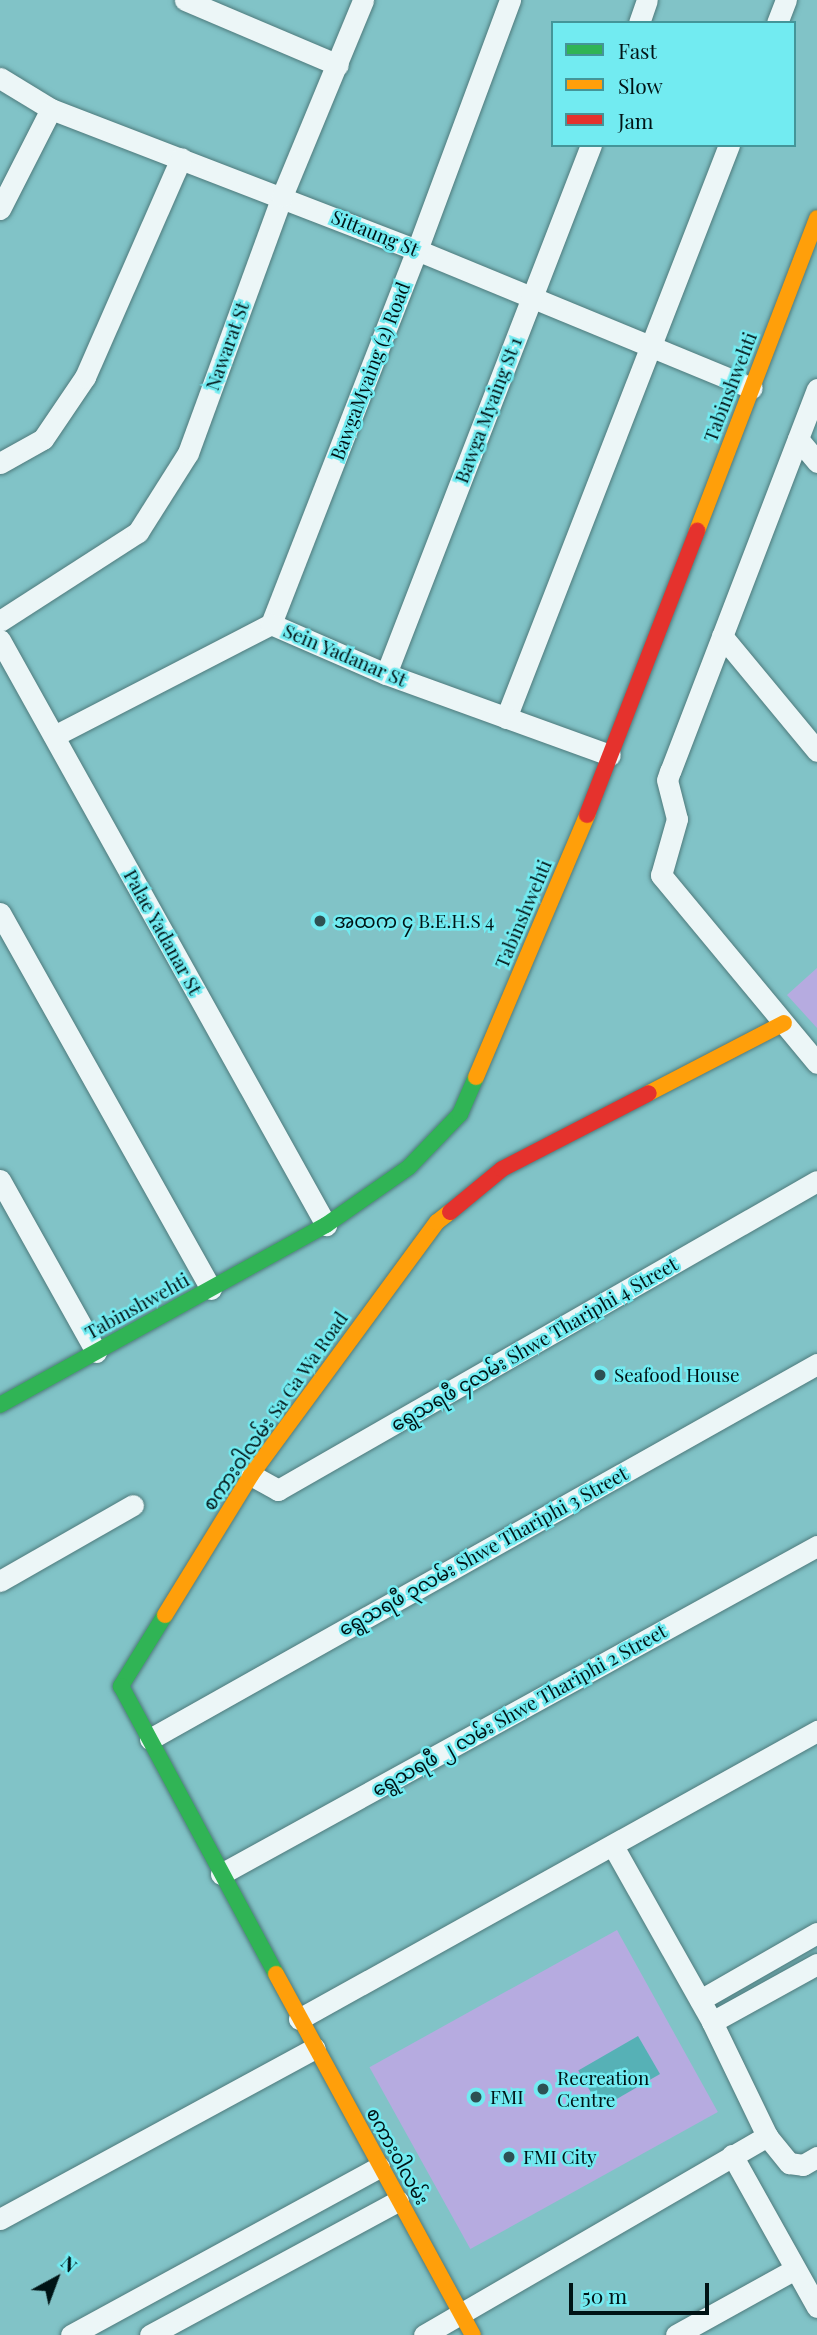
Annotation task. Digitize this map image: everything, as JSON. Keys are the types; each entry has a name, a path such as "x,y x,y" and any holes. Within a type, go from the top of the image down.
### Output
{"street":[{"path":"185,0 226,8 338,65"},
{"name":"Nawarat St","path":"0,621 138,532 188,453 282,196 363,0"},
{"name":"BawgaMyaing (2) Road","path":"271,624 417,250 510,0"},
{"path":"640,21 648,0"},
{"path":"778,21 786,0"},
{"name":"Sittaung St","path":"0,78 51,109 282,196 652,344 752,388"},
{"path":"0,209 51,109"},
{"name":"Bawga Myaing St 1","path":"386,674 590,147"},
{"path":"506,718 728,147"},
{"path":"0,463 43,439 85,377 181,159"},
{"name":"Tabinshwehti","path":"0,1405 327,1225 409,1167 460,1114 592,803 817,218"},
{"path":"817,389 667,780 677,819 661,875 817,1063"},
{"path":"798,439 817,462"},
{"name":"Sein Yadanar St","path":"54,736 271,624 386,674 610,755"},
{"path":"722,636 817,751"},
{"name":"Palae Yadanar St","path":"0,640 327,1225"},
{"path":"0,913 211,1289"},
{"name":"စကားဝါလမ်း Sa Ga Wa Road","path":"299,2019 121,1686 251,1475 438,1222 502,1170 783,1023"},
{"path":"0,1180 8,1212 96,1352"},
{"name":"ရွေသရဖီ ၄လမ်း Shwe Thariphi 4 Street","path":"251,1475 278,1490 817,1181"},
{"name":"ရွေသရဖီ ၃လမ်း Shwe Thariphi 3 Street","path":"150,1739 817,1364"},
{"path":"0,1581 133,1505"},
{"name":"ရွေသရဖီ ၂ လမ်း Shwe Thariphi 2 Street","path":"221,1874 817,1546"},
{"path":"299,2019 817,1731"},
{"path":"613,1846 712,2022 768,2136 789,2163 803,2165 817,2157"},
{"path":"700,2000 817,1933"},
{"path":"712,2022 817,1964"},
{"name":"စကား၀ါလမ်း","path":"299,2019 473,2335"},
{"path":"0,2219 315,2048"},
{"path":"424,2335 768,2136"},
{"path":"733,2155 817,2307"},
{"path":"71,2335 379,2166"},
{"path":"150,2335 398,2201"},
{"path":"676,2335 795,2269"}],"shaded area":[{"path":"817,968 817,1028 787,995"},
{"name":"Recreation Centre","path":"617,1930 718,2112 470,2249 369,2067"}],"water":[{"path":"638,2036 660,2074 600,2109 578,2070"}],"traffic: fast":[{"path":"0,1405 326,1225 409,1167 460,1114 476,1077"},
{"path":"165,1615 121,1686 276,1974"}],"traffic: slow":[{"path":"697,531 817,218"},
{"path":"476,1077 587,815"},
{"path":"649,1093 784,1023"},
{"path":"165,1615 251,1475 437,1222 450,1212"},
{"path":"276,1974 473,2335"}],"traffic: jam":[{"path":"587,815 697,531"},
{"path":"450,1212 502,1169 649,1093"}],"place":[{"name":"အထက ၄ B.E.H.S 4","path":"320,921"},
{"name":"Seafood House","path":"600,1375"},
{"name":"Recreation Centre","path":"543,2089"},
{"name":"FMI","path":"476,2097"},
{"name":"FMI City","path":"509,2157"}]}
